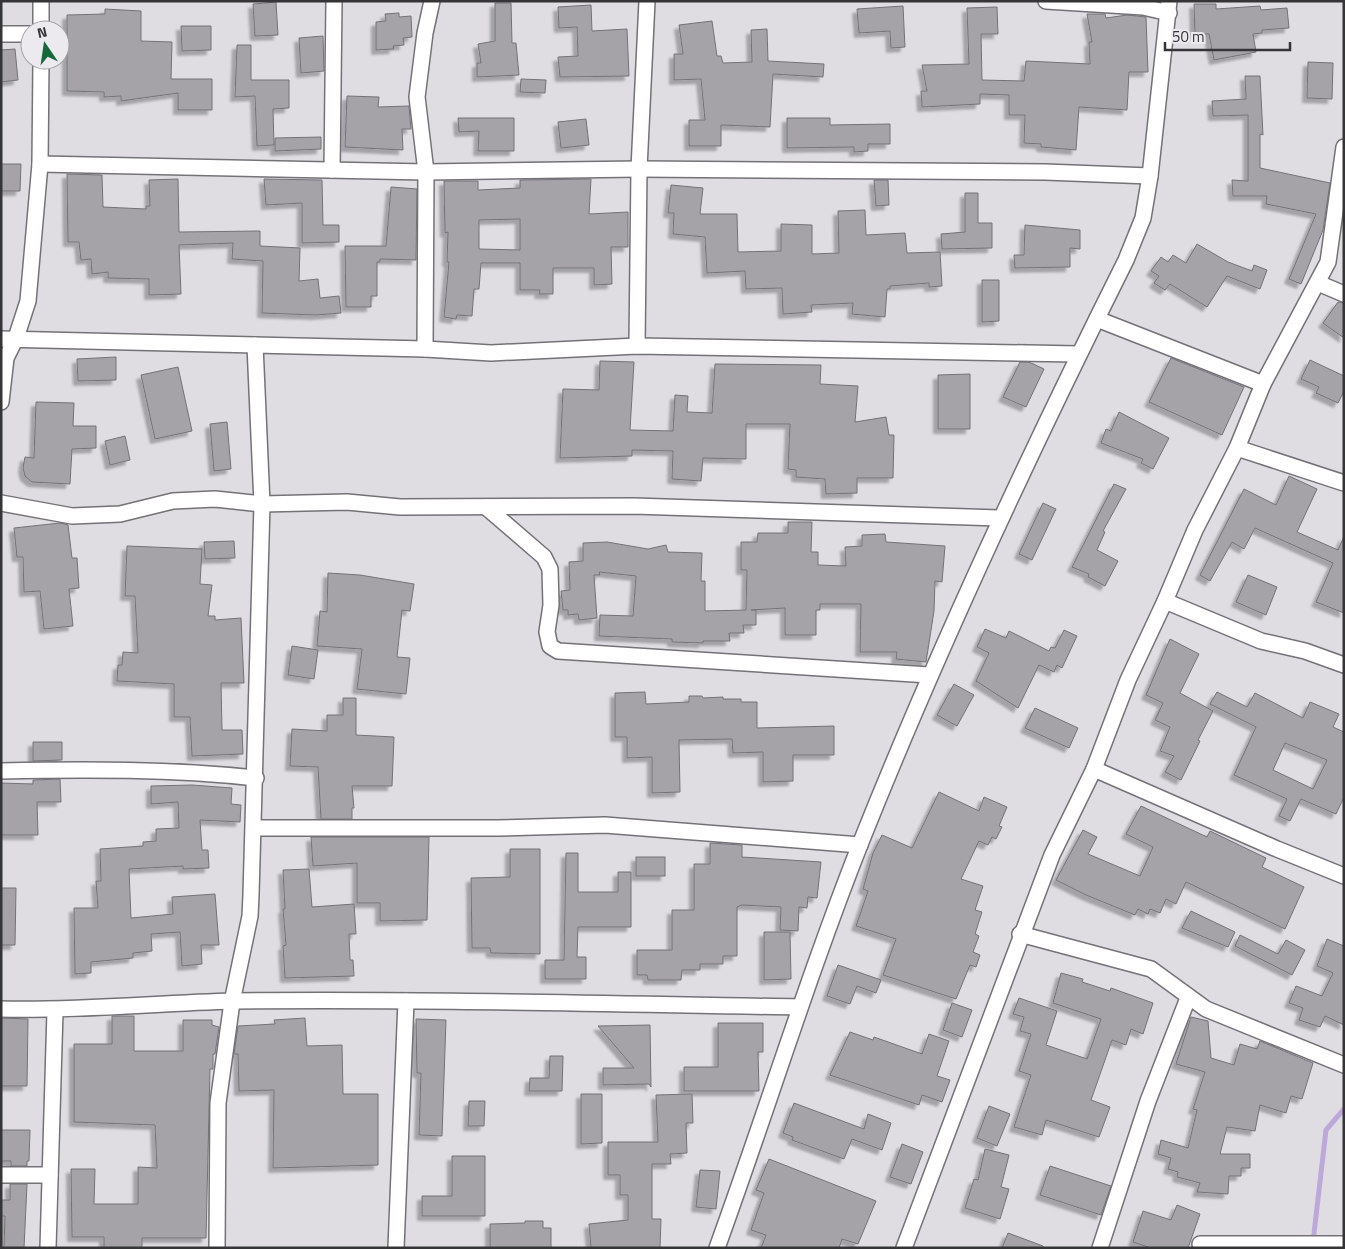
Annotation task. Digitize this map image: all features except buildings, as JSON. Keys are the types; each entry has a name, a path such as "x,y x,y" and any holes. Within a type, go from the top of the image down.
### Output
{"street":[{"path":"41,1 41,20"},
{"path":"332,170 334,1"},
{"path":"426,349 426,172 417,97 424,41 432,1"},
{"path":"637,346 639,169 647,1"},
{"path":"717,1248 800,1007 860,845 929,674 1078,354 1126,260 1143,218 1150,176 1169,7 1046,1"},
{"path":"1,34 20,34"},
{"path":"1,402 9,338 28,301 40,164 41,70"},
{"path":"904,1248 1020,934 1052,855 1094,769 1128,680 1165,601 1195,530 1237,448 1263,384 1328,262 1344,147"},
{"path":"40,164 426,172 639,169 1045,172 1150,176"},
{"path":"1318,283 1344,294"},
{"path":"1096,319 1263,384"},
{"path":"9,338 426,349 492,353 637,346 1078,354"},
{"path":"217,1248 218,1103 232,1002 250,916 254,828 262,504 255,345"},
{"path":"1237,448 1344,482"},
{"path":"1,503 72,516 120,514 173,501 215,499 262,504 348,502 400,506 634,506 1000,518"},
{"path":"486,507 544,557 550,569 550,605 547,632 550,646 558,651 929,674"},
{"path":"1165,601 1261,641 1305,651 1344,665"},
{"path":"1,771 92,769 195,772 256,778"},
{"path":"1094,769 1277,849 1344,876"},
{"path":"254,828 605,826 860,845"},
{"path":"1020,934 1151,969 1188,998 1229,1020 1344,1065"},
{"path":"1100,1248 1151,1092 1188,998"},
{"path":"1,1009 55,1011 232,1002 406,1001 800,1007"},
{"path":"396,1248 406,1001"},
{"path":"48,1248 55,1011"},
{"path":"1,1175 50,1175"},
{"path":"1200,1244 1344,1244"}],"waterway":[{"path":"1313,1242 1326,1130 1344,1109"}]}
